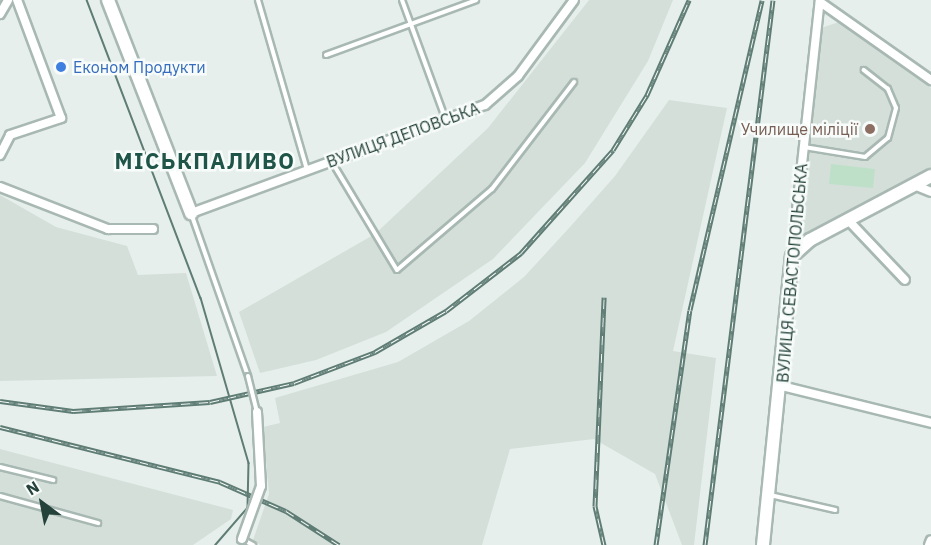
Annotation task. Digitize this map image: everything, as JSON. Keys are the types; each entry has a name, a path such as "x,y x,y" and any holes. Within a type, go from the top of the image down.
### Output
{"street":[{"path":"0,14 8,0"},
{"path":"0,155 10,135 61,118 17,0"},
{"path":"108,0 191,213"},
{"name":"ВУЛИЦЯ ДЕПОВСЬКА","path":"191,213 485,105 518,76 574,0"},
{"path":"820,1 931,80"},
{"name":"ВУЛИЦЯ СЕВАСТОПОЛЬСЬКА","path":"762,545 782,386 792,256 820,1"},
{"path":"0,130 10,135"},
{"path":"792,256 849,220 931,176"},
{"path":"914,185 931,192"},
{"path":"0,187 108,229 153,229"},
{"path":"849,220 905,280"},
{"path":"782,386 931,423"},
{"path":"242,539 261,486 257,412"},
{"path":"929,545 931,540"}],"lane":[{"path":"258,0 277,80 308,171"},
{"path":"402,0 446,120"},
{"path":"326,55 411,26 476,0"},
{"path":"804,147 865,157 888,138 896,108 888,89 864,70"},
{"path":"332,162 397,270 492,189 574,82"},
{"path":"191,213 248,376 257,412"},
{"path":"0,466 53,480"},
{"path":"769,494 835,510"},
{"path":"0,496 98,523"},
{"path":"242,539 253,545"}],"shaded area":[{"path":"589,0 673,0 648,61 585,163 493,259 386,332 316,360 260,373 239,312 375,234 488,128"},
{"name":"Училище міліції","path":"839,22 931,88 931,170 808,236 798,234 821,28"},
{"path":"669,100 727,108 673,351 716,358 694,545 682,545 655,474 594,439 510,449 482,545 260,545 253,540 269,494 263,427 280,423 275,398 398,362 469,321 524,277 570,227 615,176"},
{"path":"0,195 56,227 127,246 138,275 186,273 217,376 0,381"},
{"path":"0,449 233,510 231,519 193,545 0,545"}],"green space":[{"path":"831,164 875,169 873,188 829,184"}],"tram line":[{"path":"87,0 201,298 249,463 248,508 216,545"}],"railway":[{"path":"0,401 73,411 210,402 294,383 375,352 446,311 521,253 613,150 647,95 689,0"},
{"path":"656,545 690,310 762,0"},
{"path":"705,545 773,0"},
{"path":"604,297 595,506 604,545"},
{"path":"0,427 220,482 286,511 339,545"}],"place":[{"name":"Економ Продукти","path":"61,67"},
{"name":"Училище міліції","path":"870,129"}],"district":[{"name":"МІСЬКПАЛИВО","path":"205,161"}]}
